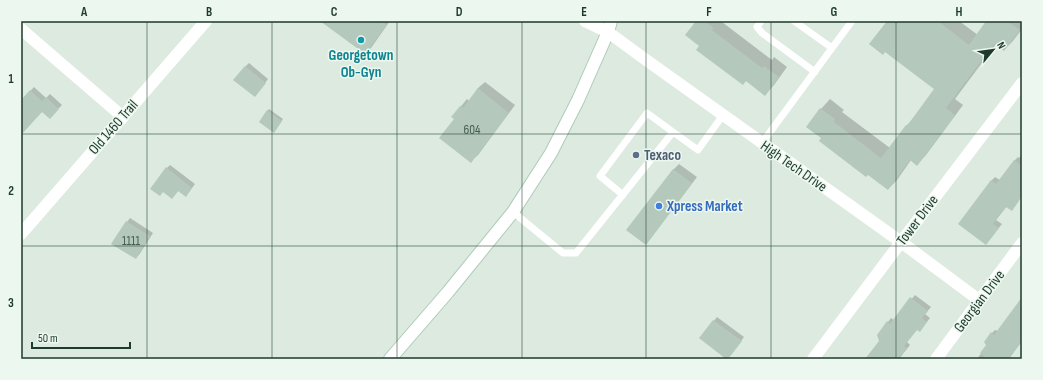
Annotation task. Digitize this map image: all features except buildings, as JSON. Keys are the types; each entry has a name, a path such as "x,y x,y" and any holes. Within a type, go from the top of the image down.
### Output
{"street":[{"name":"Old 1460 Trail","path":"21,234 206,21"},
{"name":"High Tech Drive","path":"585,21 610,26"},
{"name":"High Tech Drive","path":"601,21 610,26 642,57 901,242 979,300"},
{"path":"390,359 448,292 513,212 551,153 578,100 610,26"},
{"path":"21,29 123,117"},
{"name":"Tower Drive","path":"813,359 1022,83"},
{"name":"Georgian Drive","path":"936,359 1022,244"}],"lane":[{"path":"761,21 757,27 762,33 814,72"},
{"path":"794,21 832,48"},
{"path":"762,143 852,21"},
{"path":"623,195 600,176 647,113 698,150 723,115"},
{"path":"513,212 563,253 576,253 673,132"}],"place":[{"name":"Georgetown Ob-Gyn","path":"361,40"},
{"name":"Texaco","path":"636,155"},
{"name":"Xpress Market","path":"659,206"}]}
